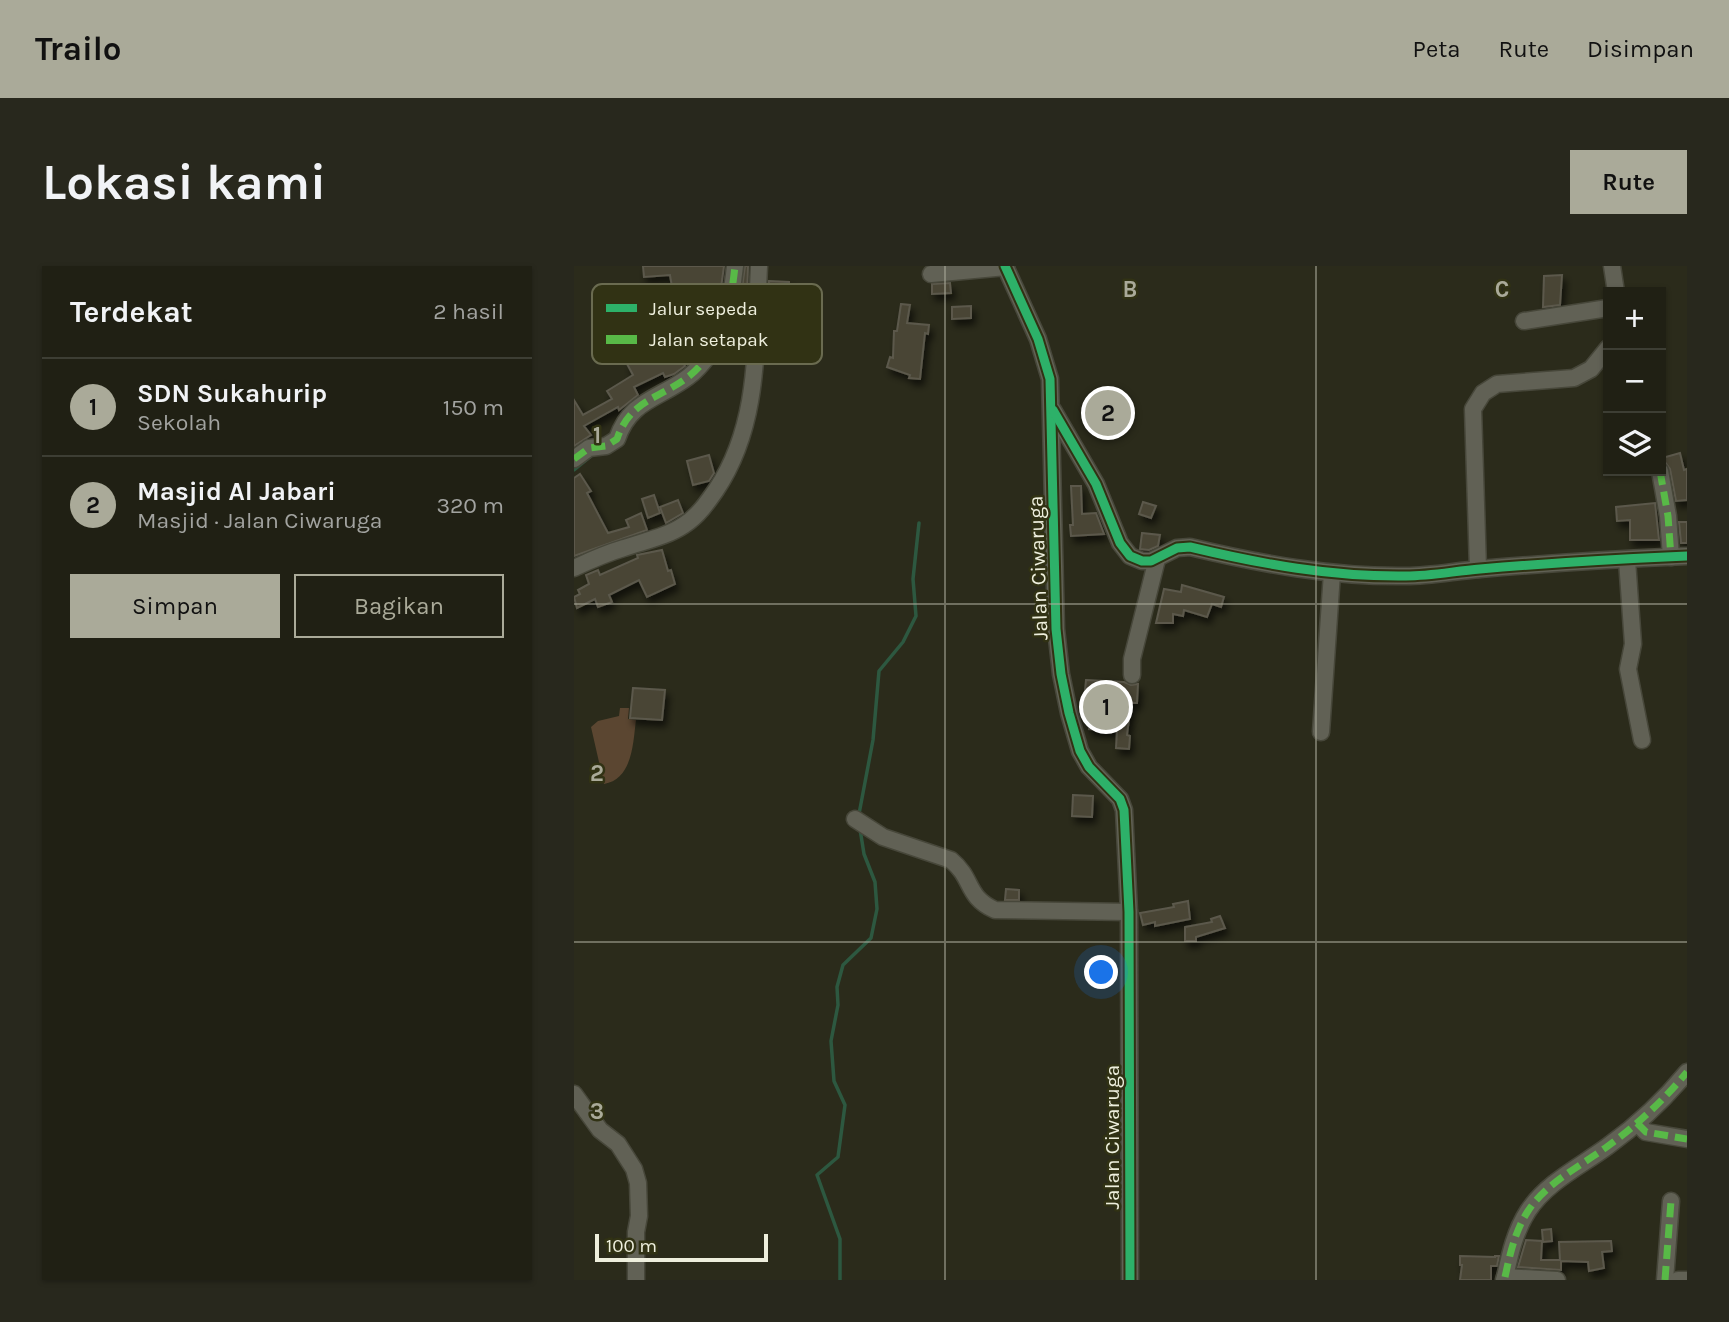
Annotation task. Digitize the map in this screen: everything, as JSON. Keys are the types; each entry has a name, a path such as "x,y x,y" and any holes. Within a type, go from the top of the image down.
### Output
{"street":[{"path":"733,284 735,266"},
{"path":"758,284 759,266"},
{"path":"1612,266 1615,287"},
{"path":"931,274 1005,267"},
{"name":"Jalan Ciwaruga","path":"1005,267 1038,338 1050,379 1056,629 1069,713 1080,751 1088,767 1120,799 1124,810 1129,912 1130,1280"},
{"path":"1524,321 1603,309"},
{"path":"1478,569 1473,409 1483,393 1497,384 1574,378 1591,369 1606,350"},
{"path":"574,458 589,448 606,446 617,439 622,425 641,403 687,379 700,364"},
{"path":"574,568 603,555 666,535 704,509 730,469 741,444 751,404 753,364"},
{"path":"1052,407 1096,484 1120,543 1130,556 1142,561 1157,559 1177,548 1190,547 1276,566 1332,573 1404,576 1679,556 1661,476"},
{"path":"1132,675 1132,659 1157,559"},
{"path":"1627,560 1633,644 1628,669 1642,740"},
{"path":"1321,732 1332,573"},
{"path":"855,819 883,837 951,860 960,867 981,904 995,910 1129,912"},
{"path":"1557,1280 1504,1278 1517,1231 1528,1211 1539,1196 1557,1181 1637,1123 1668,1095 1687,1072"},
{"path":"574,1094 600,1129 618,1144 634,1169 638,1183 639,1216 636,1232 636,1280"},
{"path":"1637,1123 1646,1132 1687,1139"},
{"path":"1665,1280 1671,1201"},
{"path":"1678,1280 1687,1280"}],"shaded area":[{"path":"620,708 629,708 628,719 636,720 632,749 621,775 604,784 591,727 598,721 619,716"}],"building":[{"path":"643,266 724,266 722,284 672,284 670,275 644,277"},
{"path":"745,266 748,266 747,284 743,284"},
{"path":"1562,275 1560,305 1543,307 1544,276"},
{"path":"769,281 789,282 789,284 769,284"},
{"path":"950,283 951,293 932,294 932,284"},
{"path":"901,304 910,305 907,323 929,325 928,334 925,333 920,379 909,378 910,375 887,367 890,357 893,358 894,331 897,331"},
{"path":"971,306 971,318 952,319 952,307"},
{"path":"627,364 685,366 674,374 665,377 663,373 634,387 638,395 619,410 618,407 584,426 591,435 574,446 574,400 583,415 612,399 607,391 633,375"},
{"path":"1680,453 1684,470 1687,469 1687,500 1676,501 1666,457"},
{"path":"709,455 714,473 709,481 693,485 687,461"},
{"path":"580,474 591,491 587,493 608,533 629,527 626,520 641,513 647,530 574,556 574,478"},
{"path":"1071,486 1081,486 1082,514 1096,513 1104,534 1071,536"},
{"path":"654,495 660,513 648,518 642,499"},
{"path":"678,500 683,513 666,523 660,507"},
{"path":"1143,502 1156,506 1151,518 1139,514"},
{"path":"1655,503 1659,540 1630,540 1630,520 1617,521 1616,507"},
{"path":"1679,522 1687,522 1687,543 1681,543"},
{"path":"1142,533 1160,535 1158,546 1149,550 1140,549"},
{"path":"662,550 675,584 647,597 639,580 609,595 612,602 598,607 595,599 577,608 574,597 580,594 578,590 589,584 586,575 598,570 600,575 638,558 637,555"},
{"path":"1182,585 1224,597 1221,607 1212,604 1207,617 1184,610 1183,616 1173,614 1173,623 1156,623 1164,589 1181,592"},
{"path":"1086,680 1138,684 1137,703 1131,703 1127,735 1130,736 1129,749 1116,748 1117,731 1089,729 1092,701 1084,701"},
{"path":"633,688 665,690 662,720 630,718"},
{"path":"1073,795 1093,796 1092,817 1072,816"},
{"path":"1006,889 1019,890 1019,900 1005,900"},
{"path":"1188,901 1190,919 1155,926 1155,922 1143,925 1140,913 1174,907 1173,904"},
{"path":"1220,916 1225,928 1196,937 1196,941 1185,941 1185,927 1212,922 1211,919"},
{"path":"1551,1229 1552,1241 1543,1242 1542,1230"},
{"path":"1526,1240 1542,1241 1541,1260 1560,1260 1559,1242 1611,1241 1612,1251 1602,1252 1604,1268 1589,1271 1588,1262 1561,1261 1561,1270 1518,1267"},
{"path":"1460,1256 1499,1256 1497,1266 1491,1266 1491,1280 1460,1280"}],"waterway":[{"path":"574,470 596,452"},
{"path":"859,814 873,740 879,671 903,642 916,616 913,579 919,523"},
{"path":"840,1280 840,1239 817,1175 838,1157 845,1105 834,1081 831,1041 838,1005 837,987 843,965 871,938 877,909 875,882 864,854 860,829"}],"marked path":[{"path":"733,284 735,266"},
{"path":"574,459 589,448 606,446 617,439 623,426 638,408 688,377 702,364"},
{"path":"1661,476 1668,516 1671,557"},
{"path":"1505,1277 1516,1235 1536,1201 1555,1183 1640,1121 1687,1072"},
{"path":"1637,1123 1646,1132 1687,1139"},
{"path":"1665,1280 1671,1201"}],"cycle path":[{"path":"1005,266 1038,339 1050,379 1056,629 1069,713 1080,751 1089,767 1120,799 1124,810 1129,912 1130,1280"},
{"path":"1053,410 1096,484 1120,543 1130,556 1142,561 1151,561 1177,548 1190,547 1297,568 1406,576 1687,556"}],"place":[{"name":"Masjid Al Jabari","path":"1108,413"},
{"name":"SDN Sukahurip","path":"1106,707"}]}
